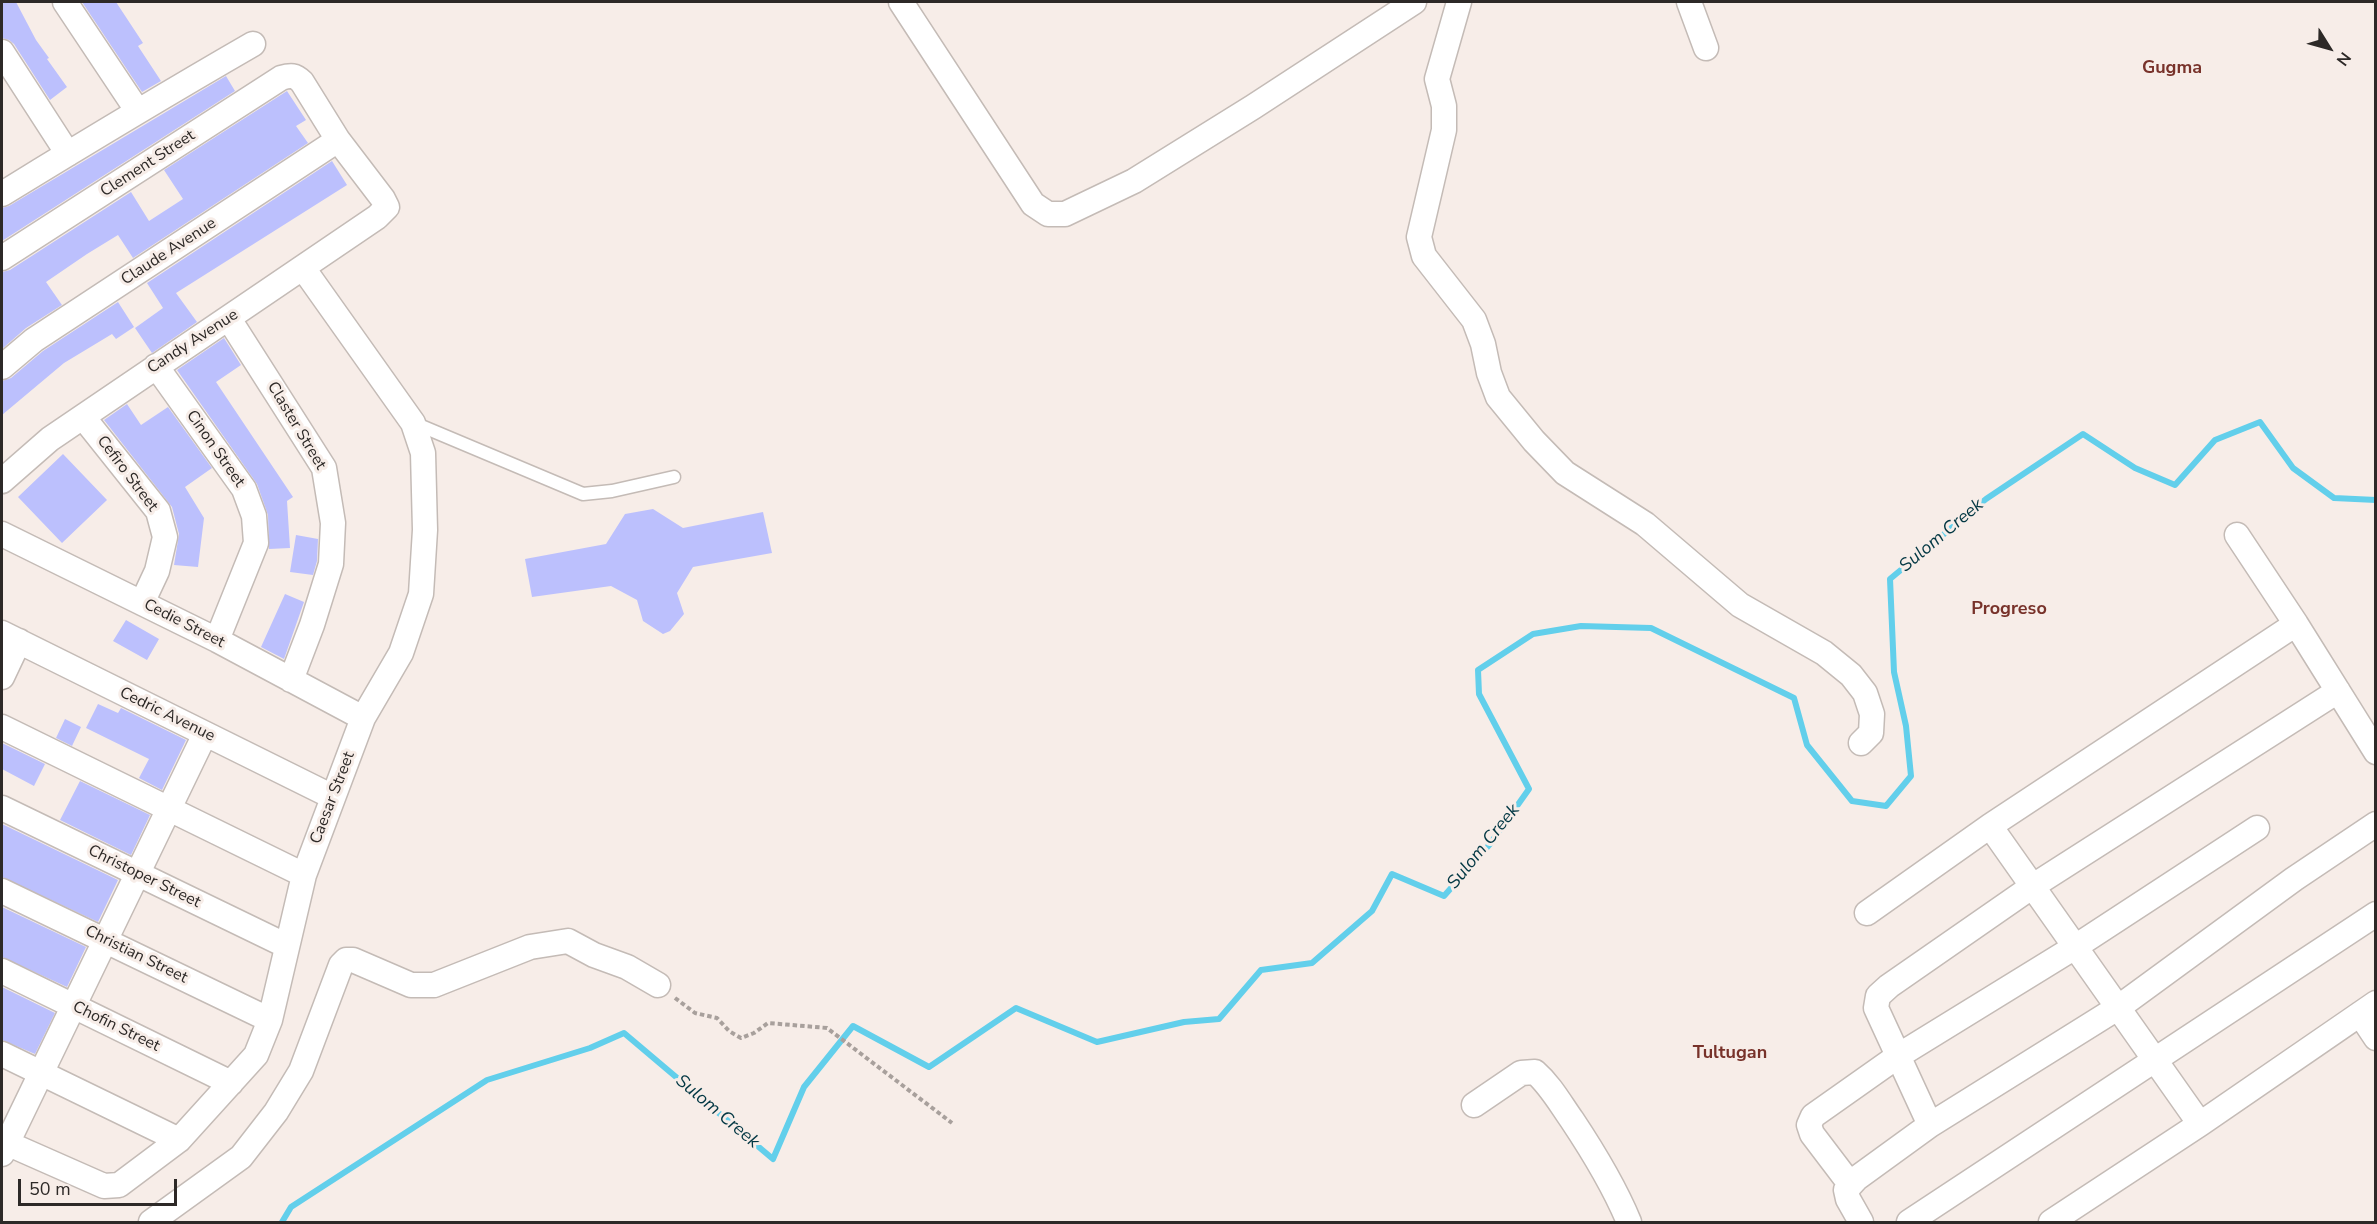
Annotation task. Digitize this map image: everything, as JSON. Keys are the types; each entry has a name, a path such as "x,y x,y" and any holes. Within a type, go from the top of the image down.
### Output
{"street":[{"path":"65,2 137,110"},
{"path":"901,2 1033,204 1048,214 1065,214 1134,181 1414,2"},
{"path":"1459,2 1437,79 1444,106 1444,130 1419,237 1425,256 1474,320 1498,397 1534,441 1565,473 1645,524 1740,605 1824,653 1851,675 1865,693 1872,714 1871,733 1861,743"},
{"path":"1689,2 1706,48"},
{"path":"2,194 137,110 254,44"},
{"path":"3,59 68,154"},
{"name":"Clement Street","path":"2,258 282,78 296,76 302,82 338,141"},
{"name":"Candy Avenue","path":"2,481 50,439 384,213 387,207 383,199 338,141"},
{"name":"Claude Avenue","path":"2,367 34,340 338,141"},
{"name":"Caesar Street","path":"3,1146 104,1186 119,1185 179,1140 256,1055 270,1020 304,875 363,718 401,653 421,594 425,530 423,453 413,423 303,268"},
{"name":"Claster Street","path":"229,319 324,468 333,524 331,564 312,625 291,680"},
{"name":"Cinon Street","path":"156,366 244,489 254,516 256,543 217,640"},
{"name":"Cefiro Street","path":"83,417 158,511 165,537 157,571 142,603"},
{"name":"Cedie Street","path":"2,534 217,640 363,718"},
{"path":"2237,535 2376,752"},
{"path":"1867,913 1990,826 2296,624"},
{"path":"2,676 10,637"},
{"name":"Cedric Avenue","path":"10,637 333,797"},
{"path":"1930,1125 1876,1008 1878,996 2033,886 2338,691"},
{"path":"2,727 304,875"},
{"path":"3,1146 205,734"},
{"name":"Christoper Street","path":"2,808 287,946"},
{"path":"1861,1222 1848,1199 1846,1190 1850,1184 1930,1125 2119,1007 2294,879 2376,825"},
{"path":"1990,826 2200,1124"},
{"path":"1850,1184 1812,1134 1809,1125 1813,1116 1899,1056 2075,948 2258,828"},
{"name":"Christian Street","path":"2,891 270,1020"},
{"path":"1909,1222 2376,914"},
{"path":"151,1222 241,1157 276,1112 301,1071 342,965 346,960 353,960 411,985 434,985 530,947 568,941 594,955 627,967 658,985"},
{"name":"Chofin Street","path":"2,971 231,1083"},
{"path":"2051,1222 2368,1009 2376,1038"},
{"path":"2,1054 179,1140"},
{"path":"1474,1105 1521,1073 1535,1072 1547,1082 1594,1154 1618,1196 1629,1222"}],"lane":[{"path":"413,423 583,494 612,491 674,477"}],"path":[{"path":"658,985 695,1013 717,1018 729,1031 741,1038 754,1033 768,1023 827,1028 952,1123"}],"building":[{"path":"2,2 16,2 36,40 49,58 47,59 67,87 50,100 14,44 2,38"},
{"path":"82,2 116,2 143,43 138,46 161,81 142,92"},
{"path":"226,76 235,91 2,241 2,208 9,206"},
{"path":"287,91 306,120 296,126 308,143 133,258 118,235 87,254 46,282 62,305 26,328 2,349 2,272 10,270 131,192 149,221 183,199 164,170"},
{"path":"332,161 347,185 176,293 197,322 152,353 135,328 163,308 147,283"},
{"path":"118,302 134,327 116,339 112,334 64,363 2,415 2,381 11,378 43,351"},
{"path":"224,338 241,365 216,382 293,497 287,501 290,548 269,549 268,515 257,484 177,370"},
{"path":"127,404 141,425 168,407 212,468 185,487 204,518 198,567 174,565 179,534 172,507 104,420"},
{"path":"63,454 107,500 62,543 18,497"},
{"path":"653,509 683,528 763,512 772,553 693,567 677,593 684,614 670,631 663,634 643,621 637,600 611,586 532,597 525,559 606,544 625,514"},
{"path":"296,535 318,539 317,561 313,575 290,572"},
{"path":"285,594 304,602 284,659 261,647"},
{"path":"126,620 159,639 147,660 113,641"},
{"path":"98,704 118,713 121,708 186,740 162,790 139,778 149,759 86,728"},
{"path":"65,719 81,727 72,746 56,738"},
{"path":"2,743 45,764 34,786 2,769"},
{"path":"80,781 150,815 131,855 60,820"},
{"path":"2,824 118,880 98,922 2,877"},
{"path":"2,907 86,947 67,987 2,957"},
{"path":"2,987 55,1013 35,1054 2,1040"}],"waterway":[{"name":"Sulom Creek","path":"282,1222 291,1207 487,1080 590,1048 624,1033 773,1159 804,1087 853,1026 929,1067 1016,1008 1097,1042 1184,1022 1219,1019 1261,970 1312,963 1372,911 1392,874 1444,896 1490,844 1529,789 1479,694 1478,670 1533,634 1581,626 1651,628 1794,698 1807,745 1852,801 1886,806 1911,776 1906,726 1894,672 1890,579 1986,499 2083,434 2135,468 2175,485 2215,440 2260,422 2293,468 2334,498 2376,500"}],"district":[{"name":"Gugma","path":"2172,69"},
{"name":"Progreso","path":"2009,610"},
{"name":"Tultugan","path":"1730,1054"}]}
